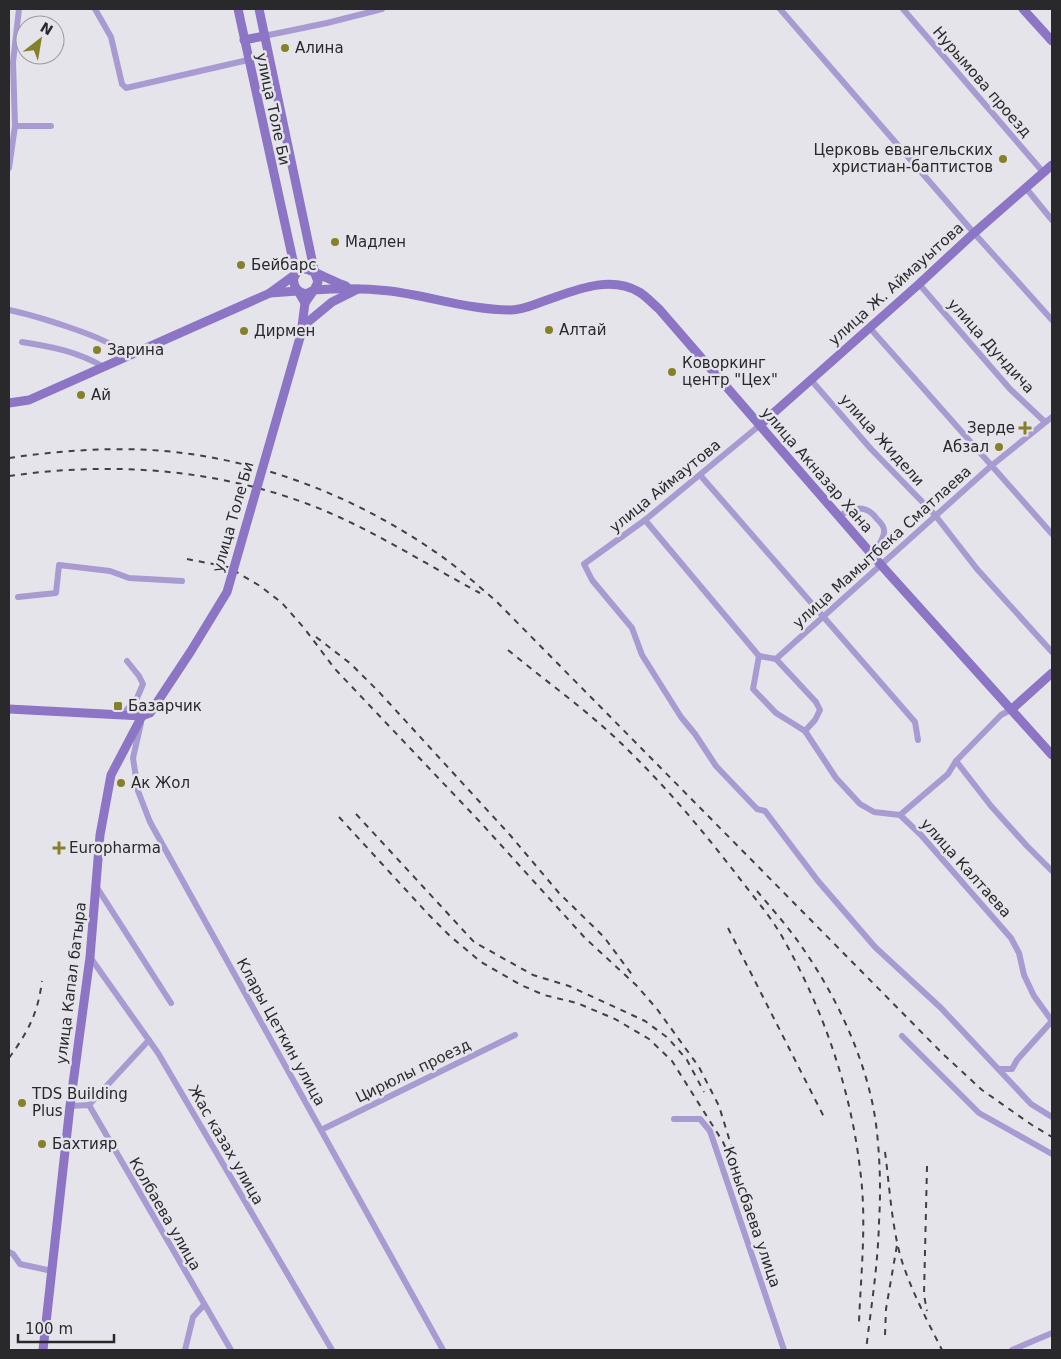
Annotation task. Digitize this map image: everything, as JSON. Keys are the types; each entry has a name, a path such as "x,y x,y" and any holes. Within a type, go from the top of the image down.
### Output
{"main road":[{"name":"улица Толе Би","path":"238,9 296,274"},
{"name":"улица Толе Би","path":"259,9 315,274"},
{"path":"1023,9 1052,41"},
{"path":"244,40 264,36"},
{"name":"улица Ж. Аймауытова","path":"760,425 1025,187 1052,165"},
{"path":"9,403 29,400 270,293 302,270 307,269 315,274 318,282 304,303"},
{"path":"296,274 294,282 298,291"},
{"name":"улица Акназар Хана","path":"315,274 348,288"},
{"name":"улица Акназар Хана","path":"314,290 360,288 390,291 489,309 513,310 600,284 614,283 628,286 640,292 659,309 881,565 1052,755"},
{"path":"302,330 332,302 360,288"},
{"path":"270,293 298,291 306,294 314,290"},
{"name":"улица Толе Би","path":"146,715 191,651 227,592 302,330 304,303 298,291"},
{"path":"1012,709 1052,673"},
{"path":"9,709 146,715"},
{"name":"улица Капал батыра","path":"43,1350 70,1106 90,957 100,835 111,775 146,715"}],"street":[{"path":"9,168 15,126 11,96 11,62 19,9"},
{"path":"95,9 110,37 122,84 126,88 248,60"},
{"path":"264,36 382,9"},
{"path":"780,9 1052,320"},
{"name":"Нурымова проезд","path":"903,9 1044,172"},
{"path":"15,126 51,126"},
{"path":"1025,187 1052,220"},
{"name":"улица Дундича","path":"919,284 1010,389 1045,422"},
{"path":"9,310 59,324 108,342 120,351 123,358"},
{"path":"869,327 1052,534"},
{"path":"22,342 59,348 89,358 104,366"},
{"name":"улица Жидели","path":"811,380 871,449 935,516 977,569 1052,652"},
{"name":"улица Мамытбека Сматлаева","path":"776,659 991,466 1052,417"},
{"name":"улица Аймаутова","path":"760,425 645,520 584,564 592,580 632,628 642,655 681,717 695,734 716,766 758,809 765,810 818,880 875,947 941,1008 998,1069"},
{"path":"700,475 915,722 918,740"},
{"path":"839,516 855,508 864,508 872,512 883,526 884,532 873,555"},
{"path":"645,520 759,656 776,659 816,702 820,710 816,720 805,731 776,713 753,689 759,656"},
{"path":"18,597 56,593 59,565 110,571 129,578 182,581"},
{"path":"122,715 137,698 143,684 127,662"},
{"path":"900,815 948,774 956,761 1001,715 1012,709"},
{"name":"Клары Цеткин улица","path":"146,715 133,758 138,790 150,822 444,1350"},
{"name":"улица Калтаева","path":"805,731 836,778 860,804 874,812 900,815 921,836 1011,938 1019,954 1024,975 1034,996 1052,1021"},
{"path":"956,761 991,806 1052,871"},
{"path":"96,886 171,1003"},
{"name":"Жас казах улица","path":"90,957 158,1053 332,1350"},
{"path":"998,1069 1012,1069 1017,1060 1052,1021"},
{"name":"Цирюлы проезд","path":"321,1130 515,1035"},
{"path":"902,1036 979,1113 1052,1154"},
{"path":"70,1106 89,1105 149,1040"},
{"path":"998,1069 1031,1104 1052,1118"},
{"name":"Колбаева улица","path":"89,1105 231,1350"},
{"name":"Конысбаева улица","path":"674,1120 700,1119 710,1131 784,1350"},
{"path":"9,1252 13,1254 20,1264 52,1271"},
{"path":"185,1350 193,1317 204,1306"},
{"path":"1012,1350 1052,1333"}],"railway":[{"path":"9,458 103,449 150,450 197,455 259,469 320,489 377,516 405,532 456,567 496,601 943,1054 982,1090 1052,1137"},
{"path":"9,476 51,471 135,470 219,479 260,489 300,501 339,517 480,593"},
{"path":"187,559 228,567 260,586 282,603 304,628 335,669 481,823 585,938 636,985 657,1009 699,1067 719,1106 731,1145"},
{"path":"316,637 351,664 379,692 510,835 559,893 604,937 633,976"},
{"path":"508,650 599,723 674,798 766,912 781,934 799,968 834,1052 843,1081 856,1140 863,1207 859,1322"},
{"path":"356,814 474,942 533,975 569,986 645,1021 668,1038 687,1060 704,1092"},
{"path":"339,817 428,914 450,936 481,962 521,985 544,995 577,1003 615,1019 649,1039 672,1061 723,1142 743,1188 762,1249"},
{"path":"757,891 799,942 828,989 840,1011 859,1055 872,1101 878,1148 880,1198 877,1254 866,1350"},
{"path":"728,928 824,1117"},
{"path":"9,1058 22,1040 35,1013 42,981"},
{"path":"885,1152 894,1227 901,1257 913,1291 942,1350"},
{"path":"927,1166 924,1295 927,1311"},
{"path":"885,1335 886,1309 897,1245"}],"place":[{"name":"Алина","path":"285,48"},
{"name":"Церковь евангельских христиан-баптистов","path":"1003,159"},
{"name":"Мадлен","path":"335,242"},
{"name":"Бейбарс","path":"241,265"},
{"name":"Алтай","path":"549,330"},
{"name":"Дирмен","path":"244,331"},
{"name":"Зарина","path":"97,350"},
{"name":"Коворкинг центр \"Цех\"","path":"672,372"},
{"name":"Ай","path":"81,395"},
{"name":"Зерде","path":"1025,428"},
{"name":"Абзал","path":"999,447"},
{"name":"Базарчик","path":"118,706"},
{"name":"Ак Жол","path":"121,783"},
{"name":"Europharma","path":"59,848"},
{"name":"TDS Building Plus","path":"22,1103"},
{"name":"Бахтияр","path":"42,1144"}]}
